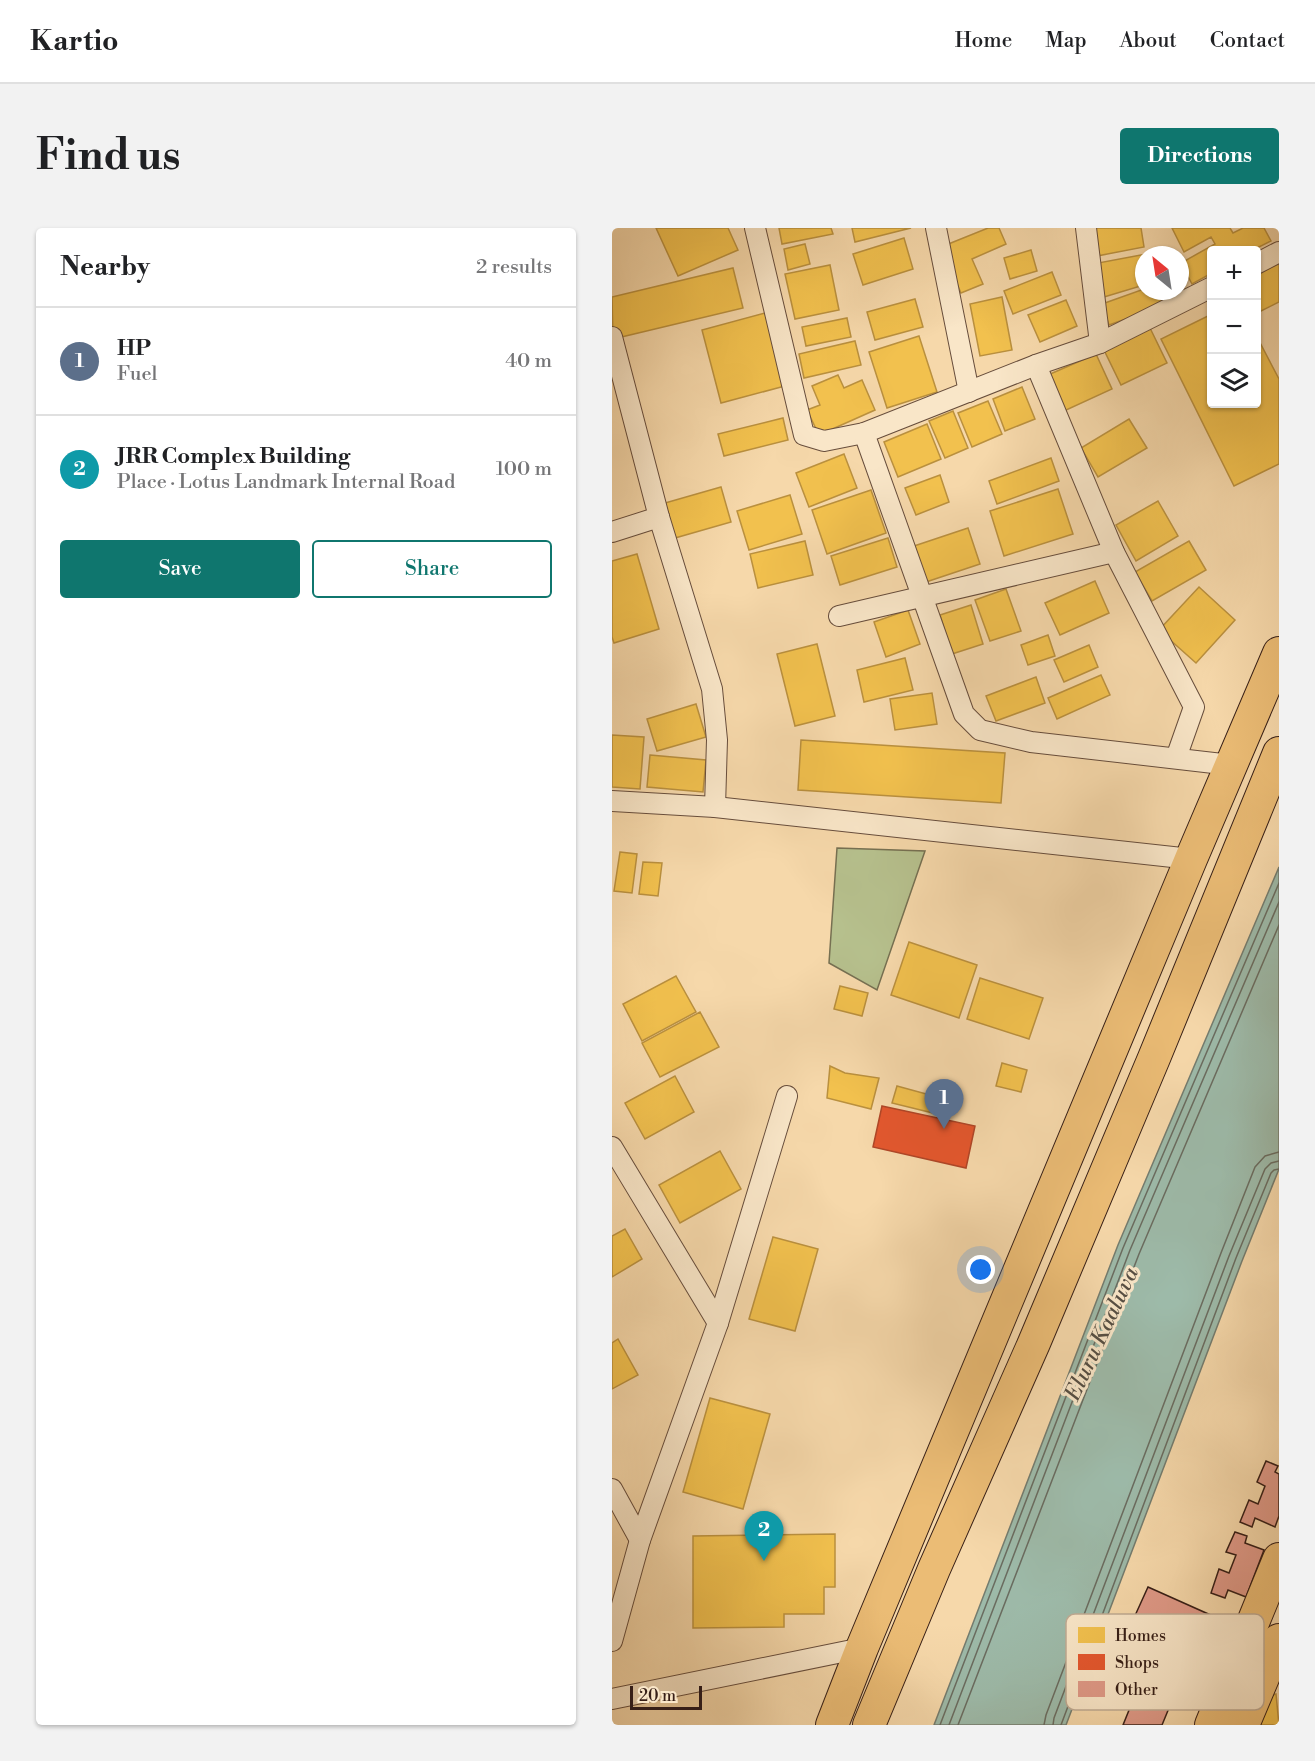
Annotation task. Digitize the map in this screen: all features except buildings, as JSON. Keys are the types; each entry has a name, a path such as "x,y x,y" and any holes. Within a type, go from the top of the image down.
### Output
{"main road":[{"path":"832,1725 862,1648 1279,653"},
{"path":"869,1725 1150,1069 1279,753"},
{"path":"1256,1614 1279,1559"},
{"path":"1264,1675 1279,1640"},
{"path":"1210,1725 1216,1710"},
{"path":"1243,1725 1249,1710"}],"street":[{"path":"755,228 804,435 824,441 864,433 1036,365 1100,344 1207,290"},
{"path":"936,228 969,392"},
{"path":"1086,228 1100,344"},
{"path":"1261,262 1279,252"},
{"path":"612,337 659,517 712,689 717,740 715,807"},
{"path":"1036,365 1114,552 1194,706 1176,758"},
{"path":"864,433 964,714 980,730 1031,742 1231,765"},
{"path":"612,532 659,517"},
{"path":"839,616 1114,552"},
{"path":"612,801 715,807 1191,859"},
{"path":"612,1641 640,1540 718,1323 787,1096"},
{"path":"612,1148 718,1323"},
{"path":"612,1489 640,1540"},
{"path":"612,1699 862,1648"}],"green space":[{"path":"837,848 925,851 877,990 829,963"}],"water":[{"name":"Eluru Kaaluva","path":"1279,867 1279,1169 1108,1614 1066,1614 1066,1710 1072,1710 1066,1725 934,1725 1118,1245"}],"place":[{"name":"HP","path":"944,1129"},
{"name":"JRR Complex Building","path":"764,1561"}]}
